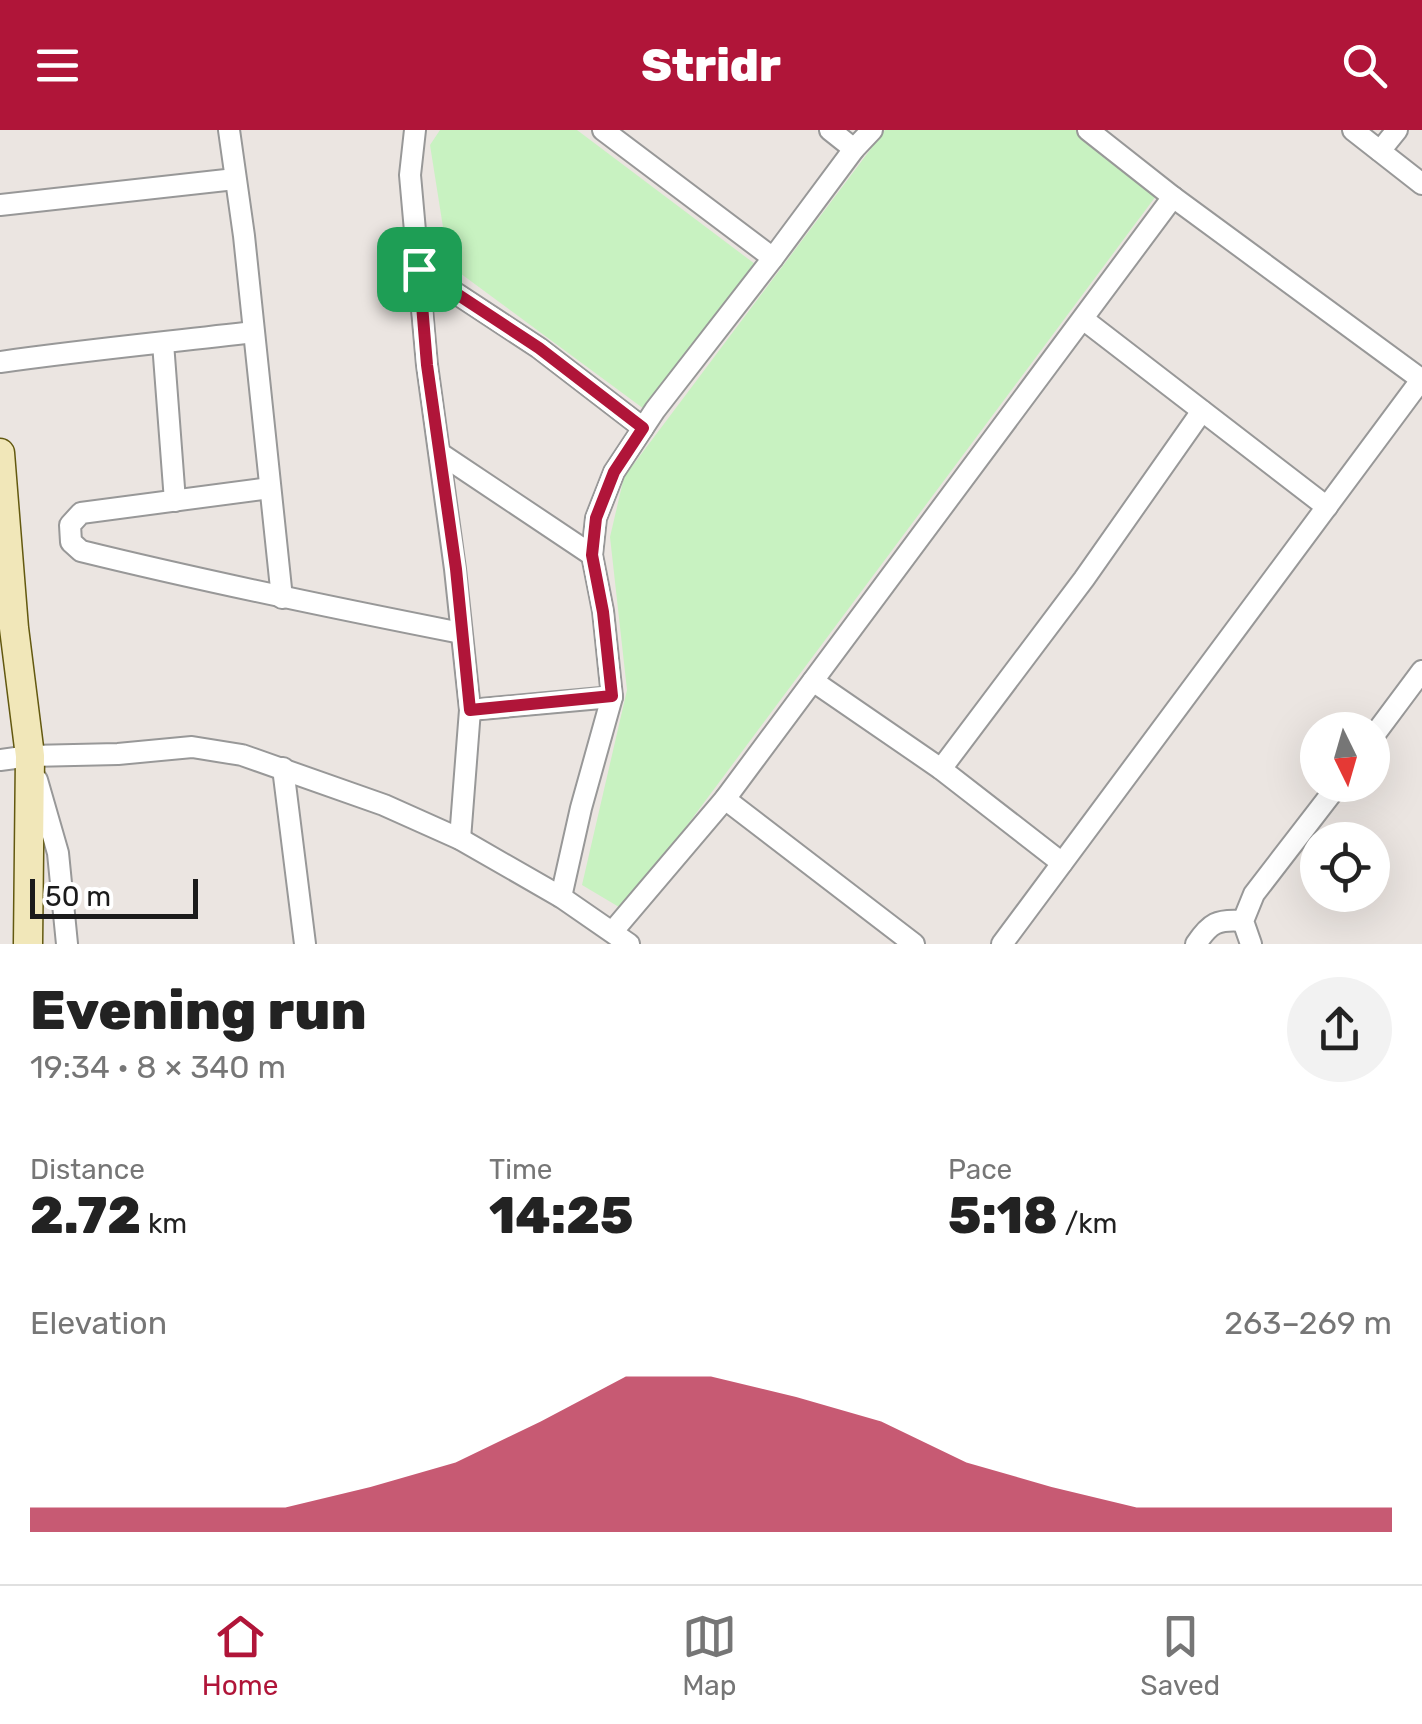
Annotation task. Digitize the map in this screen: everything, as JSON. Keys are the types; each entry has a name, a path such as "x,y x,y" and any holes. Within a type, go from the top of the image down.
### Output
{"main road":[{"path":"0,453 14,628 30,756 28,944"}],"street":[{"path":"228,130 244,236 282,598"},
{"path":"415,130 410,174 427,365 470,710 460,839"},
{"path":"603,130 774,258"},
{"path":"830,130 854,149"},
{"path":"560,897 612,696 592,555 596,518 614,472 643,428 872,130"},
{"path":"1002,944 1422,380 1088,130"},
{"path":"1354,130 1422,184"},
{"path":"1380,151 1397,130"},
{"path":"0,205 235,179"},
{"path":"0,760 192,748 242,754 384,804 460,839 621,937 1173,197"},
{"path":"419,269 539,348 643,428"},
{"path":"1083,319 1327,507"},
{"path":"0,362 253,332"},
{"path":"162,343 176,501"},
{"path":"941,768 1084,579 1202,411"},
{"path":"441,454 592,555"},
{"path":"270,488 81,514 70,524 70,542 81,551 282,598 462,633"},
{"path":"1390,714 1422,671"},
{"path":"813,681 941,768 1062,863"},
{"path":"470,710 612,696"},
{"path":"30,756 58,853 68,944"},
{"path":"283,768 306,944"},
{"path":"725,798 914,944"},
{"path":"1251,944 1243,921 1254,894 1325,802"},
{"path":"1196,944 1207,926 1225,920 1243,921"}],"green space":[{"path":"440,130 577,130 755,264 644,409 449,265 430,145"},
{"path":"885,130 1090,130 1156,196 624,910 582,885 627,690 610,537 624,477"}],"route":[{"path":"419,269 539,348 643,428 614,472 596,518 592,555 612,696 470,710 456,569 427,365 419,269"}]}
